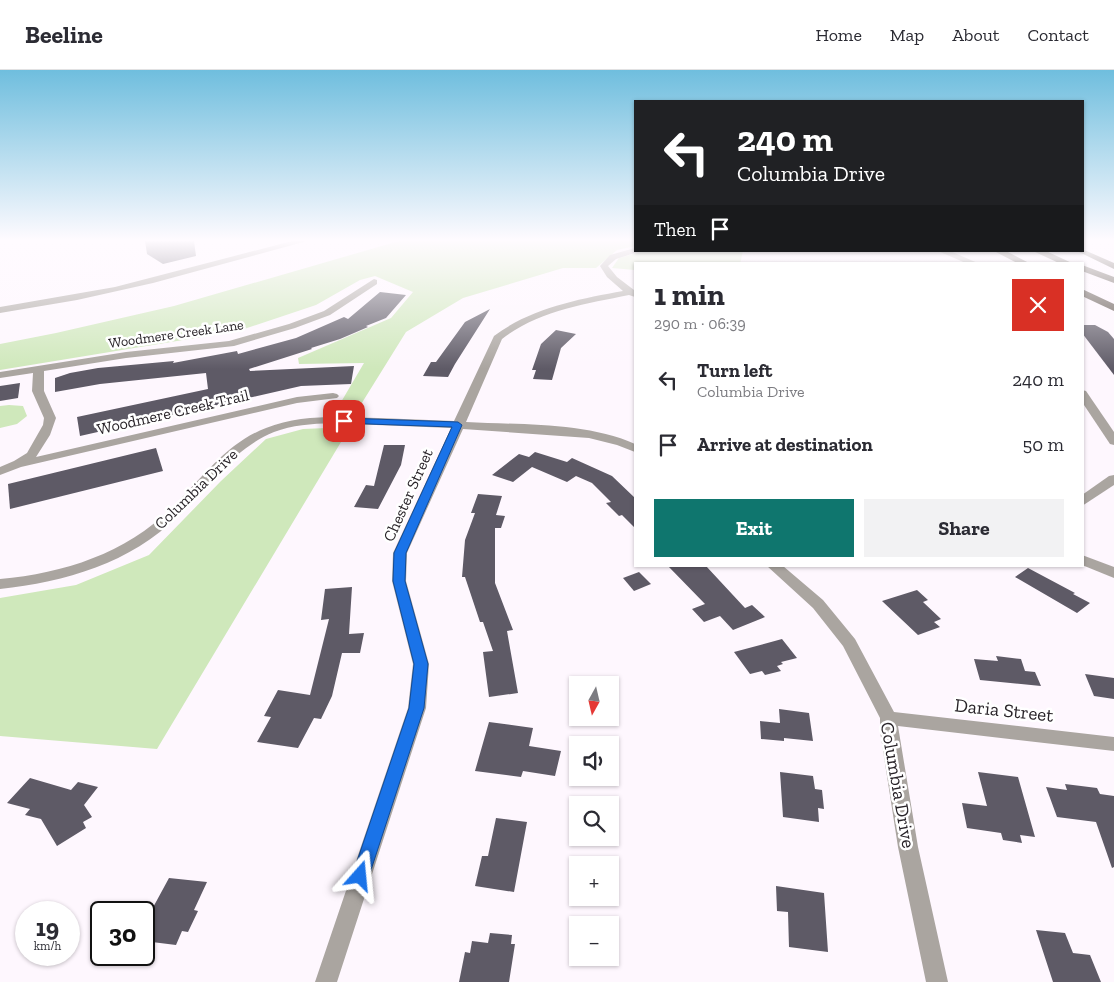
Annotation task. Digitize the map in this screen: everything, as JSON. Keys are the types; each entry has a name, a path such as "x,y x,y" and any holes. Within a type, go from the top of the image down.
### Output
{"highway":[{"path":"1084,293 1114,308"}],"street":[{"path":"0,310 87,296 146,284"},
{"name":"Woodmere Creek Lane","path":"0,375 126,355 230,344 292,326 327,313 372,284"},
{"path":"618,284 633,293"},
{"name":"Chester Street","path":"326,982 416,708 421,664 399,581 400,553 498,338 507,328 524,320 599,298 633,293"},
{"path":"0,471 20,464 32,455 49,425 50,418 38,391 40,369"},
{"name":"Woodmere Creek Trail","path":"20,464 297,400 333,396"},
{"path":"1084,396 1114,441"},
{"name":"Columbia Drive","path":"0,584 67,573 117,554 134,544 172,515 227,457 249,440 268,431 297,423 329,421 458,425 554,432 608,438 634,448"},
{"path":"1084,501 1114,479"},
{"path":"1084,560 1114,573"},
{"name":"Columbia Drive","path":"775,567 818,604 849,643 889,718 889,731 908,847 937,982"},
{"name":"Daria Street","path":"889,718 1114,744"}],"green space":[{"path":"252,284 354,284 316,305 238,331 0,370 0,344 174,306"},
{"path":"393,284 511,284 463,298 406,332 355,414 334,414 364,363 299,364 298,358 391,318 413,292"},
{"path":"0,406 23,406 27,416 17,424 0,428"},
{"path":"350,427 157,749 0,736 0,598 76,585 149,555 221,481 266,439 303,429"}],"building":[{"path":"380,292 406,295 386,318 366,326 368,327 312,349 249,369 250,371 354,366 351,384 301,386 80,436 77,417 208,389 206,373 100,384 55,392 55,378 70,373 98,368 174,361 173,363 237,351 238,354 296,338 344,317 348,319"},
{"path":"490,309 448,377 423,376 431,362 436,362 465,322"},
{"path":"1084,325 1095,325 1108,332 1114,339 1114,375 1084,336"},
{"path":"556,330 576,334 561,348 552,380 533,379 536,370 532,370 541,344"},
{"path":"20,383 18,398 0,401 0,386"},
{"path":"384,445 405,445 401,465 378,509 354,507 366,485 374,486"},
{"path":"156,448 163,471 10,509 8,484"},
{"path":"535,452 567,462 572,458 612,476 634,497 634,527 606,503 611,502 592,483 576,476 567,482 532,467 513,482 492,475 519,454 529,457"},
{"path":"478,494 502,496 496,515 505,516 501,528 495,528 495,583 513,630 507,631 518,693 489,697 483,652 493,651 483,622 480,622 465,577 462,577 465,540 475,513 471,513"},
{"path":"669,567 707,567 745,608 752,605 765,617 733,630 720,616 704,622 692,609 705,604"},
{"path":"1028,568 1090,603 1077,613 1015,577"},
{"path":"639,572 651,584 634,591 623,578"},
{"path":"352,587 349,634 364,633 360,653 342,653 332,696 321,719 314,718 298,748 257,742 271,717 264,716 278,690 310,695 329,619 321,620 325,589"},
{"path":"917,590 928,600 923,602 941,619 934,622 940,627 918,635 882,601"},
{"path":"782,639 797,658 781,662 783,664 777,666 781,671 765,675 762,671 750,674 734,652"},
{"path":"996,656 1021,659 1025,671 1035,672 1041,686 980,680 974,659 998,661"},
{"path":"1085,674 1114,678 1114,699 1094,696"},
{"path":"779,709 809,713 813,741 784,738 784,741 761,739 760,721 780,723"},
{"path":"489,722 533,728 529,746 561,751 555,776 523,771 521,777 475,771"},
{"path":"780,772 813,776 815,789 822,790 824,809 818,808 819,822 783,817"},
{"path":"978,772 1018,777 1035,837 1020,835 1022,843 1003,840 1001,833 967,828 962,803 987,806"},
{"path":"30,778 71,790 78,782 98,787 84,805 92,817 83,822 86,828 57,846 41,819 25,815 30,809 7,803"},
{"path":"1065,784 1097,788 1100,794 1114,796 1114,867 1112,868 1096,822 1057,817 1046,787 1067,790"},
{"path":"496,818 527,822 514,892 475,886 482,856 488,856"},
{"path":"169,878 207,882 194,910 198,911 188,932 182,931 176,945 155,942 155,904"},
{"path":"776,886 824,893 828,952 789,947 788,912 777,911"},
{"path":"1036,930 1065,933 1073,953 1090,955 1101,982 1053,982"},
{"path":"490,933 512,935 511,944 515,944 509,982 459,982 465,952 470,953 472,941 488,943"}],"route":[{"path":"344,421 458,425 400,553 399,581 421,664 416,708 360,876"}]}
